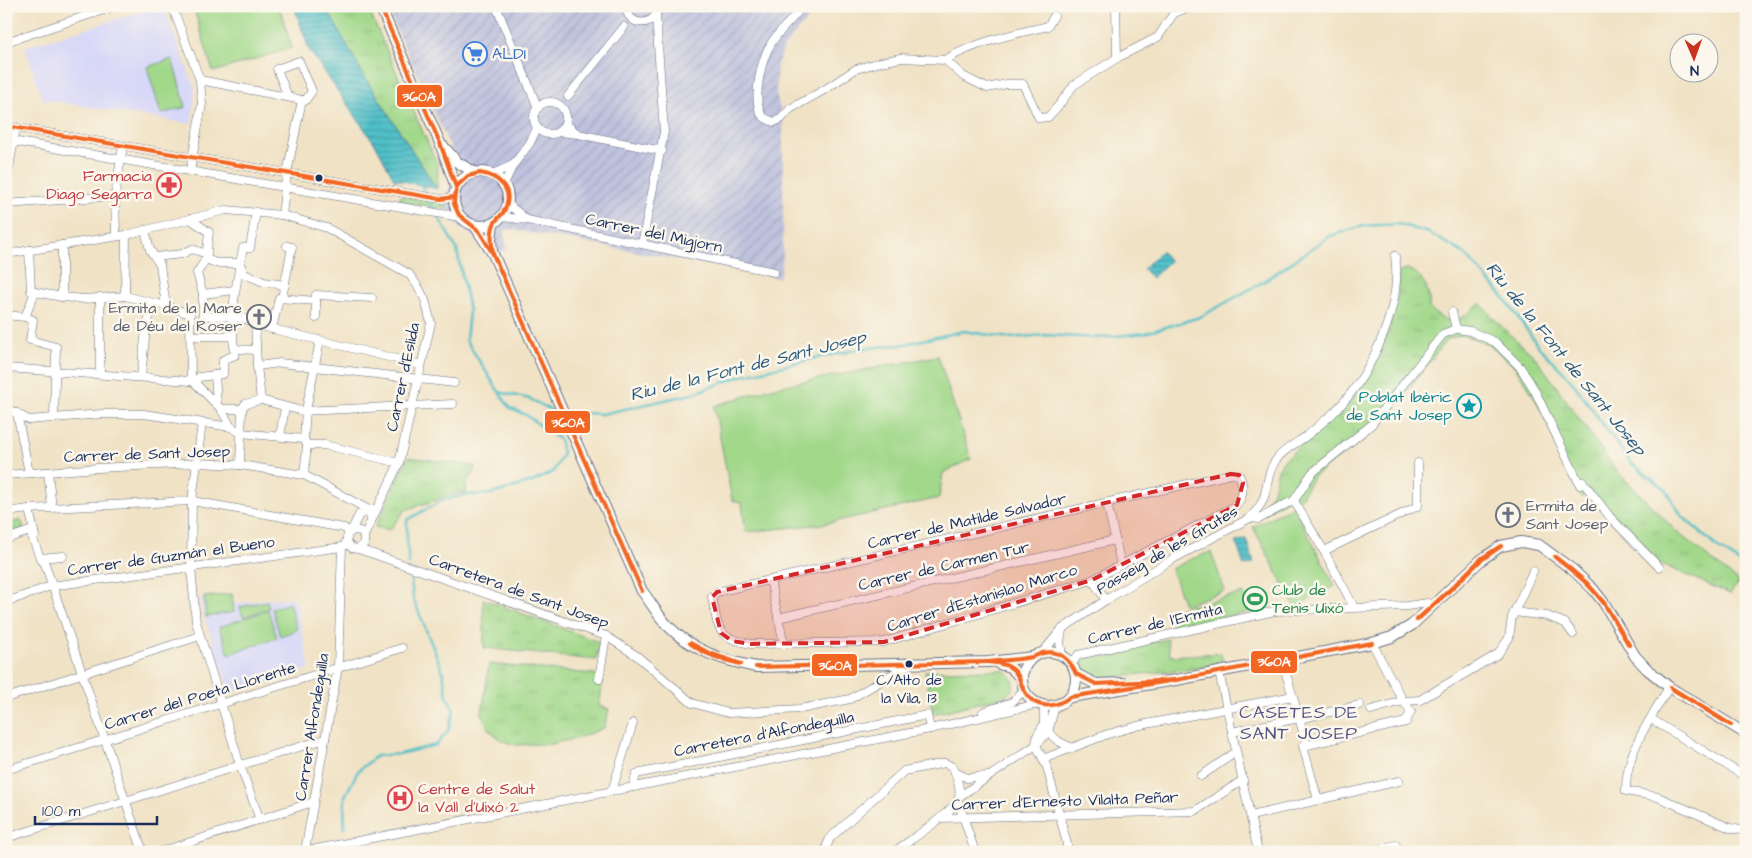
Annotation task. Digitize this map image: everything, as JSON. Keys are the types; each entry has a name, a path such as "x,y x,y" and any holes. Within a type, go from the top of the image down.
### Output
{"main road":[{"path":"380,6 440,143 455,192 455,215 475,226 493,254 642,591 668,626 697,649 725,660 756,666 988,662 1053,652 1062,655 1074,669 1096,684 1176,680"},
{"path":"440,143 457,162 474,172 493,174 504,184 508,193 508,204 502,217 492,224 475,226"},
{"path":"455,192 464,178 474,172"},
{"path":"492,224 493,254"},
{"path":"988,662 1010,667 1023,684 1029,698 1041,705 1055,706 1070,698 1372,643 1392,637 1412,625 1481,560 1501,546 1521,542 1538,545 1572,570 1593,589 1604,603 1636,656 1647,669 1669,687 1746,734"},
{"path":"1023,684 1025,668 1037,655"},
{"path":"1070,698 1076,687 1074,669"}],"street":[{"path":"6,42 116,6"},
{"path":"172,6 200,80 202,104 190,170"},
{"path":"496,6 532,92 541,106"},
{"path":"802,6 795,18 772,41 764,56 760,73 759,104 762,114 766,119 774,122 790,109 856,69 901,58 945,60 957,53 1014,34 1048,26 1054,16"},
{"path":"1116,6 1117,58"},
{"path":"945,60 963,76 987,88 1008,84 1024,84 1039,118 1048,117 1074,85 1117,58 1158,37 1174,13 1192,6"},
{"path":"626,10 634,21 644,23 649,22 658,9"},
{"path":"642,244 662,151 664,132 658,9"},
{"path":"624,28 626,10"},
{"path":"541,106 555,103 568,96 624,28 634,21"},
{"path":"649,22 658,35"},
{"path":"200,80 306,101 312,91 298,61 277,69 288,97"},
{"path":"564,110 568,96"},
{"path":"282,215 287,173 302,100"},
{"path":"555,103 566,114 566,124 560,132"},
{"path":"541,106 534,120 537,128 545,134 550,135 560,132 578,134 662,151"},
{"path":"566,124 578,134"},
{"path":"6,126 440,199 455,192"},
{"path":"6,185 10,140 16,128"},
{"path":"504,184 513,165 530,143 537,128"},
{"path":"530,143 545,134"},
{"path":"10,140 455,215"},
{"path":"116,236 115,196 123,146"},
{"path":"493,174 513,165"},
{"path":"6,204 115,196"},
{"name":"Carrer del Migjorn","path":"508,204 527,220"},
{"name":"Carrer d'Eslida","path":"6,254 126,235 226,210 282,215 327,228 409,274 425,300 431,323 399,462 364,536"},
{"path":"219,407 219,374 223,360 235,355 232,336 234,290 243,248 250,248 256,212"},
{"name":"Carrer del Migjorn","path":"502,217 527,220 774,272"},
{"path":"190,219 209,232 207,256 197,273 203,294 203,316 232,317 255,321 262,326 272,329 421,366"},
{"path":"145,230 150,250 160,265 166,306"},
{"path":"125,296 126,235"},
{"path":"62,245 62,298"},
{"path":"282,298 292,247 287,246"},
{"path":"25,317 33,291 28,250"},
{"path":"155,257 182,254 192,250 207,256 216,263 240,263"},
{"name":"Passeig de les Grutes","path":"1037,655 1062,629 1106,600 1171,560 1250,518 1263,499 1270,470 1275,460 1331,415 1351,393 1370,364 1389,315 1396,266 1395,256"},
{"path":"240,263 244,274 264,282 285,284"},
{"path":"203,294 234,290"},
{"path":"33,291 62,298 85,299 125,296 190,314 193,382"},
{"path":"100,297 100,374"},
{"path":"272,329 279,298 372,298"},
{"path":"316,298 316,318"},
{"path":"141,377 146,328 154,303"},
{"path":"1452,312 1456,328"},
{"path":"6,315 33,320 30,340 56,347 54,418"},
{"path":"255,321 261,400"},
{"path":"1293,502 1312,473 1371,424 1443,334 1456,328 1470,331 1495,342 1520,367 1534,389 1580,485 1584,482 1610,517 1659,567"},
{"path":"191,336 232,336"},
{"path":"304,475 306,410 320,340"},
{"path":"234,350 256,350"},
{"path":"257,366 280,364 454,383"},
{"path":"6,368 193,382 219,407 231,427"},
{"path":"193,382 199,377 219,374"},
{"path":"240,465 242,409 245,404 261,400 302,411 453,404"},
{"path":"219,407 242,409"},
{"path":"280,436 285,407"},
{"path":"7,408 29,420 102,414 144,414 231,427 241,433 280,436 399,462"},
{"path":"17,413 29,473"},
{"path":"202,423 192,501 191,567 196,622 240,765 260,820"},
{"name":"Carrer de Sant Josep","path":"6,475 197,463 240,465 304,475 369,510"},
{"path":"1324,551 1418,506 1418,463"},
{"path":"48,472 52,508"},
{"name":"Carrer de Matilde Salvador","path":"721,633 712,597 717,592 1231,474 1239,475 1243,483 1243,496 1237,505"},
{"path":"6,512 28,509 192,501 344,528 350,531 360,531 364,536 364,544 358,549 345,546 346,536 350,531 359,514 378,506"},
{"path":"1250,518 1259,520 1288,502 1296,504 1354,607"},
{"path":"1107,503 1121,565"},
{"name":"Carrer d'Estanislao Marco","path":"721,633 732,641 751,644 884,642 1092,580 1237,505"},
{"path":"28,509 40,558"},
{"path":"369,510 371,521"},
{"path":"6,539 30,531 40,558 45,564 143,852"},
{"name":"Carrer de Carmen Tur","path":"778,618 1115,540"},
{"name":"Carrer de Guzmán el Bueno","path":"6,602 51,586 345,546"},
{"name":"Carrer Alfondeguilla","path":"303,851 338,667 345,546"},
{"name":"Carretera de Sant Josep","path":"358,549 606,636 637,656 692,702 728,713 800,709 850,699 910,664"},
{"path":"40,558 64,556"},
{"path":"1372,710 1403,701 1420,700 1498,654 1509,638 1512,617 1532,571"},
{"path":"770,580 784,644"},
{"path":"1092,580 1106,600"},
{"name":"Carrer de l'Ermita","path":"1074,669 1078,655 1275,610 1407,606 1427,602"},
{"path":"1514,612 1546,616 1566,623 1573,634"},
{"path":"1062,629 1060,642 1062,655"},
{"path":"6,698 200,636"},
{"path":"599,679 606,636"},
{"path":"1305,745 1406,722 1411,711 1403,701 1372,643"},
{"name":"Carrer del Poeta Llorente","path":"6,770 402,648"},
{"path":"1282,660 1299,718 1318,800"},
{"path":"1219,672 1258,852"},
{"name":"Carretera d'Alfondeguilla","path":"303,851 318,850 930,729 1012,702 1023,684"},
{"path":"1669,687 1636,746 1626,780 1626,791 1658,797 1730,828 1746,831"},
{"path":"1043,759 1108,734 1141,725 1293,696"},
{"path":"1041,705 1044,724 1037,736 1036,745 1047,767 1067,844 1067,852"},
{"name":"Carretera d'Alfondeguilla","path":"958,721 1041,705"},
{"path":"1232,732 1360,705"},
{"path":"1055,706 1048,732 1058,741 1072,748"},
{"name":"Carretera d'Alfondeguilla","path":"633,787 636,774 918,717 927,716 930,729"},
{"path":"1650,719 1746,777"},
{"path":"612,791 633,723"},
{"name":"Carrer d'Ernesto Vilalta Peñar","path":"894,852 940,818 959,798 1036,745 1048,732"},
{"path":"6,838 325,739"},
{"path":"1201,776 1236,752"},
{"path":"827,850 830,838 904,771 945,763 953,767 955,772 959,798 975,852"},
{"path":"955,772 968,778 989,776"},
{"name":"Carrer d'Ernesto Vilalta Peñar","path":"940,818 1195,811 1243,780"},
{"path":"1250,816 1398,781"},
{"path":"160,852 313,802"},
{"path":"1368,852 1396,844"}],"highlighted area":[{"path":"1231,474 1239,475 1243,483 1237,505 1092,580 884,642 751,644 732,641 721,633 712,597 717,592"}],"shaded area":[{"path":"163,6 195,88 191,124 42,99 25,47"},
{"path":"392,6 816,6 807,20 784,47 777,64 776,93 783,121 783,258 779,278 510,229 506,229 504,234 507,249 489,257 480,240 459,227 447,208 447,193 452,183 462,173 387,8"},
{"path":"232,594 234,604 268,599 295,598 310,669 230,693 202,610 201,598"}],"green space":[{"path":"193,6 279,6 292,48 213,72"},
{"path":"325,6 367,6 438,166 437,189 365,77"},
{"path":"172,59 186,107 161,114 147,67"},
{"path":"400,196 447,204 447,209 400,202"},
{"path":"1407,269 1418,275 1422,280 1429,296 1429,308 1437,315 1444,319 1456,320 1468,314 1480,303 1503,328 1536,358 1615,469 1677,532 1739,582 1730,594 1659,563 1588,488 1582,498 1578,494 1542,412 1515,367 1492,347 1461,335 1446,340 1381,426 1314,476 1299,501 1289,499 1257,517 1273,491 1278,469 1284,460 1350,402 1375,364 1389,329 1398,295 1399,273"},
{"path":"938,356 971,459 943,473 939,498 824,524 746,532 742,504 732,500 714,406 775,387"},
{"path":"408,457 475,466 474,473 466,482 466,493 461,492 405,510 390,530 375,527"},
{"path":"1293,506 1335,586 1295,607 1253,527"},
{"path":"21,520 24,529 9,532 7,524"},
{"path":"1211,552 1225,591 1184,605 1171,569"},
{"path":"1244,593 1249,612 1173,629 1169,611"},
{"path":"232,594 234,612 206,617 204,597"},
{"path":"483,599 599,642 596,660 484,648"},
{"path":"267,601 269,608 243,617 240,607"},
{"path":"289,603 297,630 280,636 272,609"},
{"path":"268,610 277,638 229,654 219,627"},
{"path":"1167,639 1170,656 1221,653 1223,664 1185,670 1098,678 1087,671 1080,660"},
{"path":"489,664 594,674 603,680 599,706 609,709 604,728 578,738 551,744 515,745 503,741 488,729 482,713"},
{"path":"1003,670 1010,675 1014,683 1012,690 1006,696 933,714 925,671"}],"water":[{"path":"294,6 325,6 367,81 437,189 394,179 377,147 309,50"},
{"path":"1161,251 1170,261 1152,278 1143,269"},
{"path":"1246,539 1254,563 1244,566 1236,542"}],"waterway":[{"name":"Riu de la Font de Sant Josep","path":"420,183 426,194"},
{"name":"Riu de la Font de Sant Josep","path":"428,199 435,211"},
{"name":"Riu de la Font de Sant Josep","path":"438,216 457,250 469,311 466,340 499,392 530,399 555,412 560,412"},
{"name":"Riu de la Font de Sant Josep","path":"565,412 602,414 692,394 738,377 815,358 866,348 900,345 964,331 1009,338 1046,335 1096,338 1145,333 1200,317 1263,282 1330,236 1363,226 1399,224 1429,233 1465,254 1505,299 1539,347 1571,380 1631,463 1666,490 1681,515 1719,549 1746,567"},
{"path":"409,564 407,520 441,501 464,495 491,494 532,482 553,472 563,454 560,440 526,415 510,408 499,392"},
{"path":"344,828 345,796 358,771 376,756 399,754 436,745 448,731 454,711 447,696 443,672 413,598 410,569"}],"transit line":[{"name":"360A","path":"380,6 440,143 456,187"},
{"name":"360A","path":"6,126 441,199 454,197"},
{"name":"360A","path":"480,173 499,181 503,185 508,197 504,211 495,222 492,230 493,254 479,231 459,215 454,204 458,185 468,176 480,173"},
{"name":"360A","path":"493,254 642,591"},
{"name":"360A","path":"1452,588 1482,558 1501,546"},
{"name":"360A","path":"1452,588 1481,560 1501,546"},
{"name":"360A","path":"1555,557 1581,578 1604,603"},
{"name":"360A","path":"1555,557 1587,583 1604,603"},
{"name":"360A","path":"1417,620 1452,588"},
{"name":"360A","path":"1417,620 1452,588"},
{"name":"360A","path":"1604,603 1629,645"},
{"name":"360A","path":"1604,603 1629,645"},
{"name":"360A","path":"690,643 709,653 741,664"},
{"name":"360A","path":"690,643 708,654 741,664"},
{"name":"360A","path":"1176,680 1372,643"},
{"name":"360A","path":"988,662 1027,658 1049,652 1059,654 1071,664 1076,674 1096,684 1176,680"},
{"name":"360A","path":"756,667 988,662"},
{"name":"360A","path":"988,662 1009,666 1020,679 1023,689 1029,698 1046,705 1052,705 1070,697 1176,680"},
{"name":"360A","path":"1671,688 1731,725"},
{"name":"360A","path":"1671,688 1731,725"}],"place":[{"name":"ALDI","path":"475,54"},
{"name":"Farmacia Diago Segarra","path":"169,185"},
{"name":"Ermita de la Mare de Déu del Roser","path":"259,317"},
{"name":"Poblat Ibèric de Sant Josep","path":"1469,406"},
{"name":"Ermita de Sant Josep","path":"1508,515"},
{"name":"Club de Tenis Uixó","path":"1255,599"},
{"name":"C/Alto de la Vila, 13","path":"909,664"},
{"name":"Centre de Salut la Vall d'Uixó 2","path":"400,798"}],"district":[{"name":"CASETES DE SANT JOSEP","path":"1299,722"}]}
